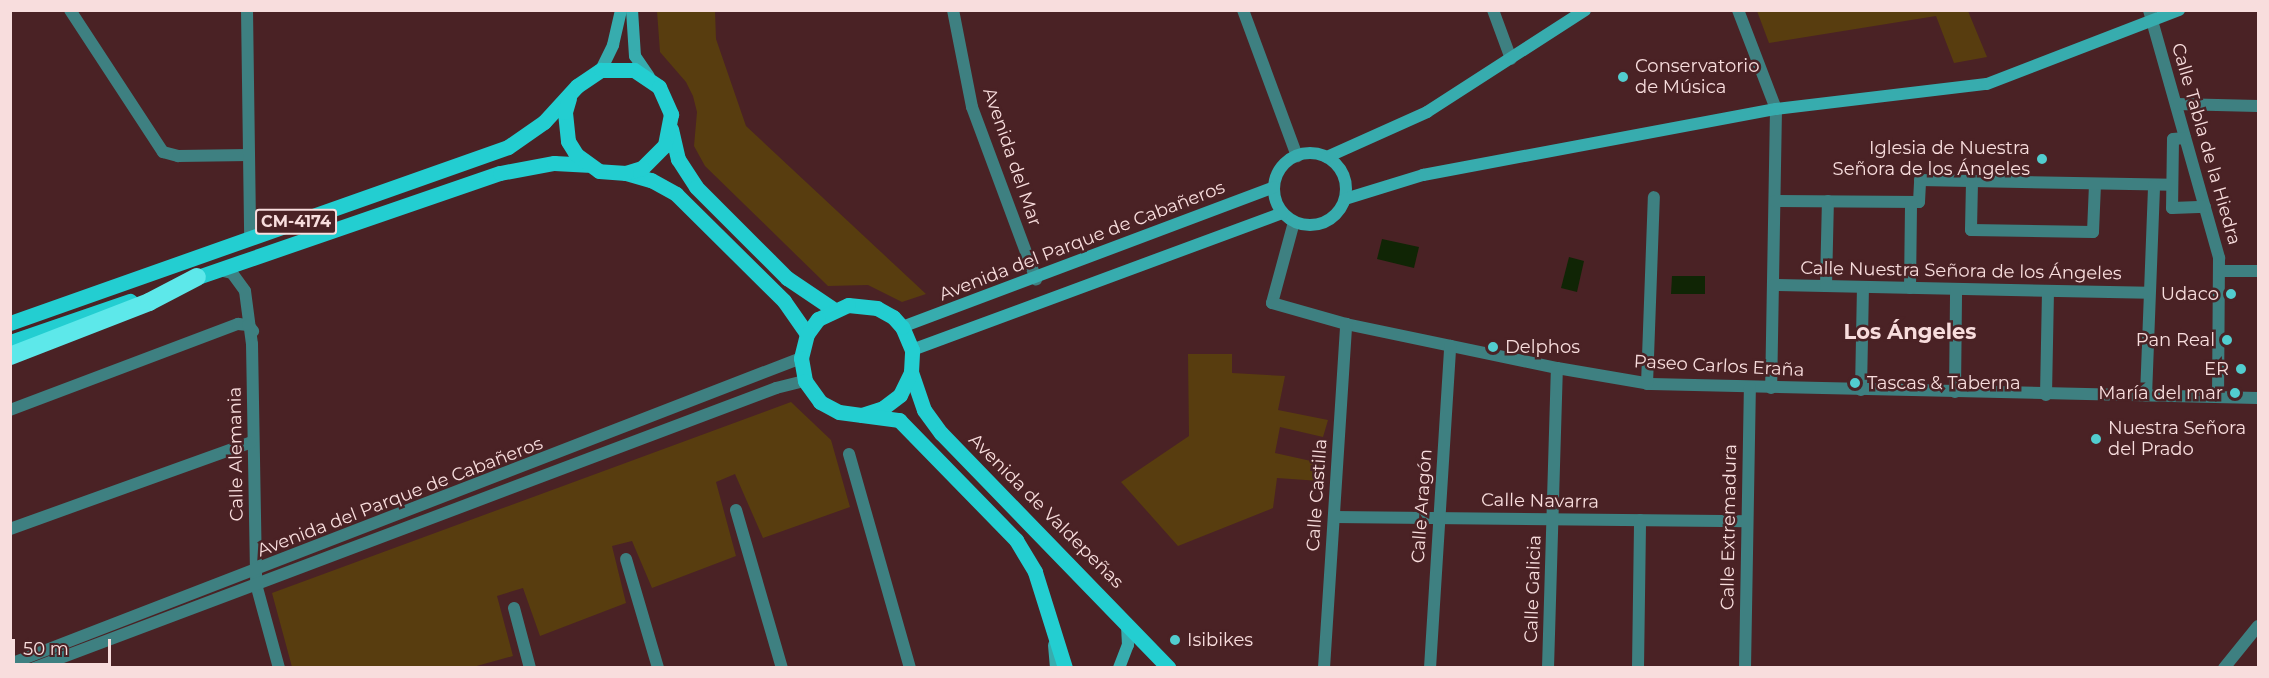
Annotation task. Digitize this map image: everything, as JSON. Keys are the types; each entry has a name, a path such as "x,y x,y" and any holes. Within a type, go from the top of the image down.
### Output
{"highway":[{"path":"10,356 149,302 197,277"}],"main road":[{"path":"601,70 609,57 621,10"},
{"path":"632,10 635,56 667,100 678,159 696,187 787,278 833,309"},
{"path":"1327,157 1426,112 1585,10"},
{"path":"1345,199 1424,175 1776,109 1987,84 2151,16 2179,10"},
{"path":"649,77 617,67 601,70 577,86 569,98 565,112 568,141 587,165 599,171 626,173 651,180 676,194 784,302 807,334"},
{"name":"CM-4174","path":"10,323 508,147 569,98"},
{"path":"626,173 654,159 671,128"},
{"path":"1311,153 1327,157 1344,175 1345,199 1338,214 1319,225 1294,222 1283,213 1274,187 1278,173 1297,156 1311,153"},
{"name":"CM-4174","path":"10,342 500,173 554,163 587,165"},
{"name":"Avenida del Parque de Cabañeros","path":"903,327 1036,279 1274,187"},
{"path":"912,350 1283,213"},
{"path":"862,415 883,408 900,394 911,372 912,350 903,327 877,308 863,304 833,309 818,319 807,334 801,358 806,381 820,402 839,412 899,420 1016,540 1035,572 1054,641 1065,668"},
{"name":"Avenida de Valdepeñas","path":"911,372 924,410 941,433 1126,621 1169,668"},
{"path":"1119,668 1128,645 1126,621"},
{"path":"1054,641 1056,668"}],"street":[{"path":"70,10 163,152 178,156 249,155"},
{"path":"247,10 250,238"},
{"name":"Avenida del Mar","path":"953,10 972,108 1036,279"},
{"path":"1243,10 1297,156"},
{"path":"1493,10 1511,59"},
{"path":"1738,10 1776,109 1771,388"},
{"name":"Calle Tabla de la Hiedra","path":"2151,16 2219,258 2218,397"},
{"path":"2176,104 2259,106"},
{"path":"2185,138 2173,139 2172,208 2205,207"},
{"path":"1775,201 1920,202 1920,180 2172,185"},
{"path":"1972,182 1971,230 2093,232 2095,183"},
{"path":"2146,396 2148,293 2154,184"},
{"path":"1647,384 1654,197"},
{"path":"1826,286 1828,201"},
{"path":"1910,288 1911,202"},
{"name":"Paseo Carlos Eraña","path":"1294,222 1272,303 1346,324 1557,368 1647,384 2046,395 2259,398"},
{"name":"Calle Alemania","path":"219,270 232,273 242,284 250,327 252,344 251,442 257,578 279,668"},
{"path":"2219,271 2259,271"},
{"name":"Calle Nuestra Señora de los Ángeles","path":"1774,285 2148,293"},
{"path":"1861,390 1863,287"},
{"path":"1955,392 1956,289"},
{"path":"2046,395 2048,291"},
{"path":"10,410 238,324 250,327"},
{"name":"Calle Castilla","path":"1324,668 1346,324"},
{"name":"Calle Aragón","path":"1430,668 1450,346"},
{"name":"Avenida del Parque de Cabañeros","path":"34,668 801,358"},
{"name":"Calle Galicia","path":"1548,668 1557,368"},
{"name":"Avenida del Parque de Cabañeros","path":"10,664 257,578 776,388 806,381"},
{"name":"Calle Extremadura","path":"1745,668 1750,387"},
{"path":"10,529 251,442"},
{"path":"849,454 910,668"},
{"path":"736,510 782,668"},
{"name":"Calle Navarra","path":"1334,517 1747,521"},
{"path":"1638,668 1641,520"},
{"path":"626,559 658,668"},
{"path":"513,608 530,668"},
{"path":"2224,668 2259,626"}],"shaded area":[{"path":"657,11 715,11 716,39 746,126 926,294 902,302 868,285 828,286 705,166 694,146 697,112 693,96 686,82 660,52"},
{"path":"1757,11 1968,11 1987,57 1954,63 1936,16 1769,43"},
{"path":"1382,239 1419,247 1414,268 1377,259"},
{"path":"1569,257 1584,261 1577,292 1561,288"},
{"path":"1672,276 1705,276 1705,294 1671,294"},
{"path":"1188,354 1232,354 1232,373 1285,376 1278,410 1328,420 1323,437 1280,427 1275,453 1320,463 1320,481 1277,478 1273,508 1178,546 1121,482 1189,436"},
{"path":"791,402 831,440 850,507 763,538 735,474 716,482 736,556 652,588 632,541 612,546 626,603 540,636 523,588 497,596 513,656 473,667 292,667 272,593"}],"place":[{"name":"Conservatorio de Música","path":"1623,77"},
{"name":"Iglesia de Nuestra Señora de los Ángeles","path":"2042,159"},
{"name":"Udaco","path":"2231,294"},
{"name":"Pan Real","path":"2227,340"},
{"name":"Delphos","path":"1493,347"},
{"name":"ER","path":"2241,369"},
{"name":"Tascas & Taberna","path":"1855,383"},
{"name":"María del mar","path":"2235,393"},
{"name":"Nuestra Señora del Prado","path":"2096,439"},
{"name":"Isibikes","path":"1175,640"}],"district":[{"name":"Los Ángeles","path":"1910,332"}]}
